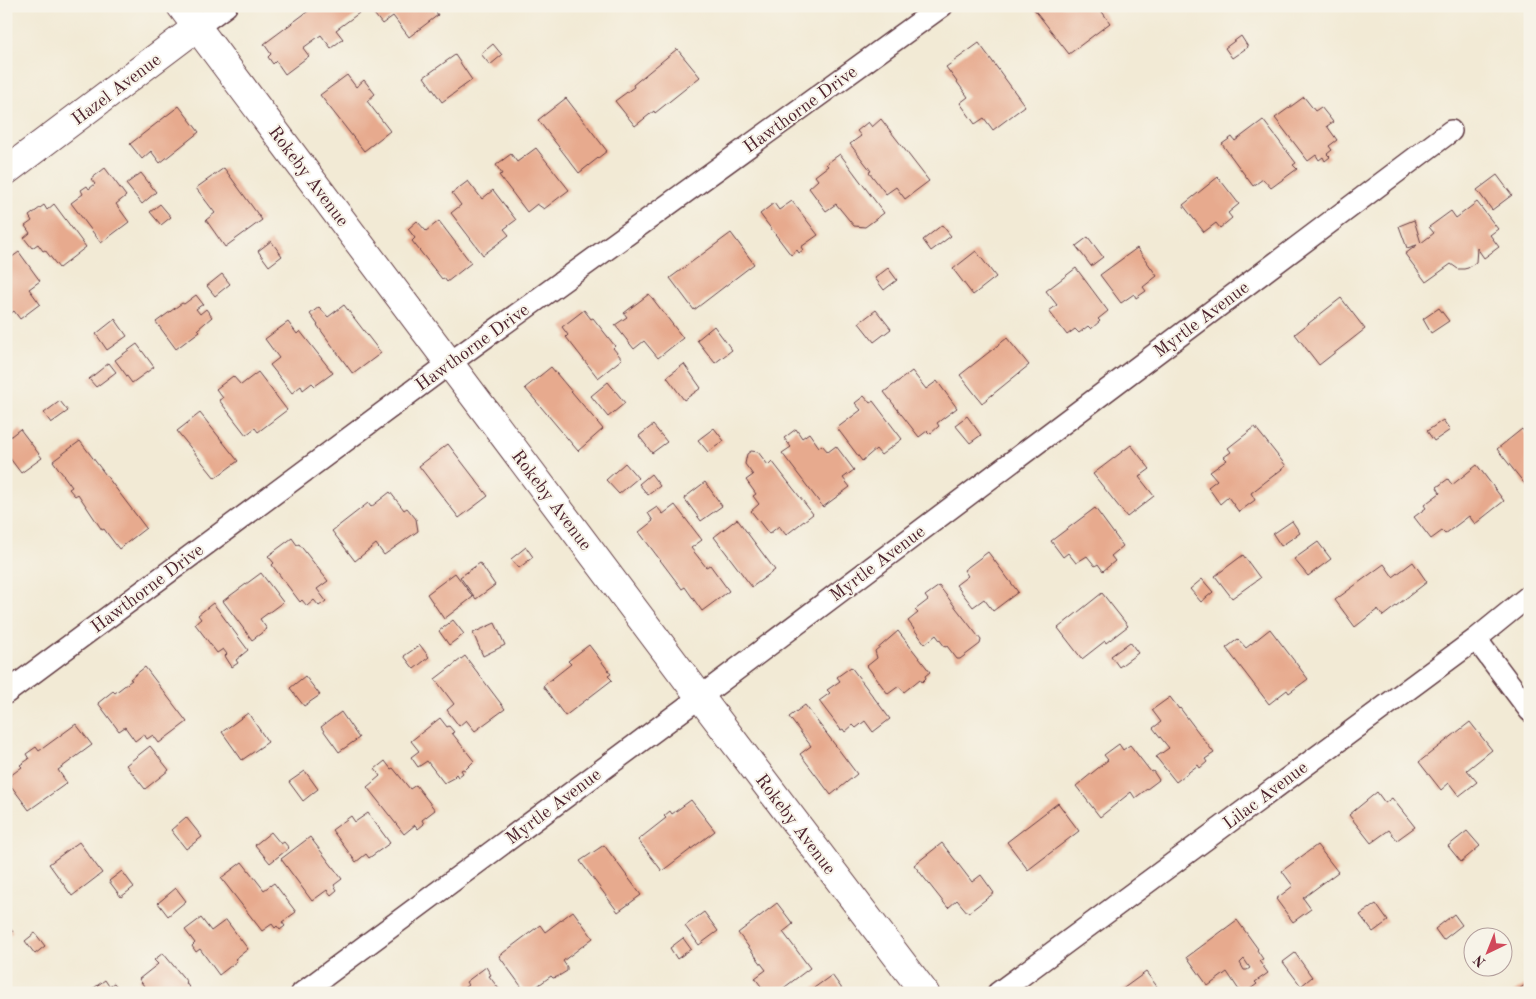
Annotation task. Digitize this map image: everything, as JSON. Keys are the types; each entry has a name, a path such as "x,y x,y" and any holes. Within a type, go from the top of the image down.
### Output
{"street":[{"name":"Hazel Avenue","path":"6,171 189,17 226,6"},
{"name":"Hawthorne Drive","path":"6,693 450,362 942,6"},
{"name":"Rokeby Avenue","path":"189,17 450,362 700,698 925,993"},
{"name":"Myrtle Avenue","path":"302,993 700,698 1450,131"},
{"name":"Lilac Avenue","path":"998,993 1476,639 1530,595"},
{"path":"1476,639 1530,711"}],"building":[{"path":"315,6 343,6 345,10 350,6 354,6 359,13 336,30 343,39 331,48 321,35 303,48 309,56 285,74 276,61 273,64 268,57 271,54 264,44"},
{"path":"368,6 432,6 438,15 409,37 393,16 382,24"},
{"path":"1037,6 1098,6 1110,23 1069,54 1034,9"},
{"path":"1241,36 1248,47 1232,58 1225,48"},
{"path":"979,43 1025,106 993,130 984,118 975,124 960,103 968,97 946,67"},
{"path":"493,44 502,55 490,65 481,54"},
{"path":"677,49 700,77 655,113 654,111 635,126 615,101"},
{"path":"455,55 472,80 442,102 424,77"},
{"path":"347,75 356,87 364,80 375,94 367,101 390,131 364,151 320,95"},
{"path":"1304,97 1315,111 1321,107 1333,122 1327,126 1337,140 1329,146 1332,150 1327,154 1330,157 1325,161 1323,157 1319,160 1316,155 1308,161 1275,118"},
{"path":"566,98 607,151 579,173 538,120"},
{"path":"179,106 199,132 160,163 151,151 142,159 130,144"},
{"path":"881,119 929,181 905,199 896,187 886,194 850,144 861,136 857,131 868,122 872,127"},
{"path":"1263,120 1296,163 1293,165 1297,169 1271,188 1263,179 1253,186 1222,144 1232,137 1235,141"},
{"path":"536,148 569,190 544,209 537,204 527,212 499,175 502,174 496,165 511,154 517,162"},
{"path":"840,154 884,213 865,227 854,226 836,204 826,211 809,188 818,180 815,176 828,166 826,164"},
{"path":"105,168 126,196 116,204 129,222 101,243 71,203 83,194 81,190 87,186 89,189 95,184 91,179"},
{"path":"224,168 262,220 225,247 206,220 215,213 196,188"},
{"path":"141,173 156,192 142,204 126,184"},
{"path":"1497,175 1512,195 1492,210 1477,190"},
{"path":"1218,177 1239,204 1228,213 1232,218 1220,228 1216,223 1204,232 1183,205"},
{"path":"468,181 482,199 493,190 516,220 504,229 509,235 483,255 451,213 461,205 452,193"},
{"path":"792,201 818,235 801,247 803,250 799,253 797,250 791,255 760,214 774,203 779,210"},
{"path":"1477,202 1498,229 1490,235 1499,247 1484,258 1477,248 1476,262 1468,268 1458,269 1451,264 1426,282 1405,254 1417,245 1407,248 1399,226 1414,220 1421,243 1434,233 1429,227 1451,211 1456,218"},
{"path":"54,204 86,247 59,268 38,244 32,248 24,238 30,233 25,226 32,221 29,216 44,205 47,210"},
{"path":"160,204 171,217 161,225 150,212"},
{"path":"417,221 426,231 439,221 471,263 447,282 444,278 442,279 412,241 415,238 408,229"},
{"path":"942,225 951,236 931,251 923,240"},
{"path":"731,233 754,264 694,310 670,278"},
{"path":"1088,237 1103,257 1091,266 1076,246"},
{"path":"271,241 282,256 269,266 258,251"},
{"path":"1137,248 1157,276 1143,287 1146,291 1136,298 1134,294 1121,303 1100,275"},
{"path":"976,251 996,277 973,295 953,269"},
{"path":"19,252 40,281 29,289 40,304 20,319 14,311 7,316 6,314 6,257 8,260"},
{"path":"888,268 897,280 884,290 875,278"},
{"path":"1076,268 1108,311 1098,319 1100,321 1091,329 1088,326 1079,333 1075,329 1067,335 1049,311 1057,305 1046,291"},
{"path":"222,274 230,284 215,296 207,286"},
{"path":"649,294 683,338 658,358 644,341 634,349 615,325 627,317 624,313"},
{"path":"196,295 203,304 196,309 200,314 206,309 212,317 198,329 200,331 176,349 156,322"},
{"path":"1341,298 1365,329 1319,365 1295,334"},
{"path":"344,305 381,353 353,374 310,314 319,307 328,317"},
{"path":"1439,308 1449,321 1431,333 1423,319"},
{"path":"584,310 591,319 593,318 615,346 613,348 622,359 598,378 566,337 568,335 562,327"},
{"path":"876,310 891,329 874,342 859,323"},
{"path":"115,319 127,336 107,350 96,334"},
{"path":"288,322 297,334 300,331 333,373 315,386 312,383 303,390 301,386 292,393 270,365 279,358 265,339"},
{"path":"714,326 732,350 715,363 697,340"},
{"path":"1007,338 1029,365 982,403 960,375"},
{"path":"137,344 154,367 132,383 115,360"},
{"path":"109,363 116,372 96,387 89,379"},
{"path":"684,364 701,388 684,400 667,377"},
{"path":"551,367 603,429 578,451 525,388"},
{"path":"912,371 926,389 937,381 957,408 937,423 939,426 930,434 927,431 919,437 884,392"},
{"path":"258,372 287,410 258,432 255,428 246,435 219,400 223,398 216,389 233,376 241,385"},
{"path":"608,382 625,403 608,417 591,396"},
{"path":"864,396 870,403 873,401 902,439 881,455 876,449 862,461 837,428 861,410 855,403"},
{"path":"60,401 68,411 51,423 44,413"},
{"path":"200,413 238,461 215,478 177,431"},
{"path":"967,416 981,435 970,443 955,425"},
{"path":"1443,420 1450,430 1434,441 1427,431"},
{"path":"653,425 667,442 652,453 639,436"},
{"path":"1255,427 1286,466 1251,493 1255,500 1239,512 1228,497 1220,504 1208,487 1217,480 1210,472 1227,460 1224,457 1231,452 1228,448"},
{"path":"714,428 724,441 708,452 698,440"},
{"path":"20,429 42,458 21,473 6,453 6,440"},
{"path":"796,429 802,438 809,433 819,447 822,445 828,452 836,446 854,470 843,478 850,487 823,507 782,453 791,447 784,438"},
{"path":"1522,429 1530,439 1530,487 1528,488 1497,449"},
{"path":"80,441 146,528 119,549 104,529 102,530 78,494 75,496 69,489 72,487 53,461"},
{"path":"448,444 488,496 459,518 419,466"},
{"path":"1131,445 1150,469 1139,477 1154,496 1127,517 1093,474"},
{"path":"751,451 758,452 768,465 772,461 813,514 786,535 779,526 769,534 751,511 759,504 753,496 756,494 746,480 753,475 745,464 747,454"},
{"path":"625,463 638,478 619,494 606,480"},
{"path":"1477,465 1504,501 1475,524 1469,516 1445,534 1442,531 1431,539 1414,517 1426,508 1424,505 1440,493 1437,487 1448,479 1452,485"},
{"path":"651,474 660,486 648,495 639,484"},
{"path":"705,482 722,506 701,521 684,498"},
{"path":"390,492 404,510 407,508 416,519 418,531 384,555 376,544 355,561 332,531 368,503 371,507"},
{"path":"675,505 702,540 691,548 706,567 710,565 729,591 702,611 685,587 682,589 639,532 653,521 648,513 657,507 663,514"},
{"path":"1095,508 1123,546 1111,556 1115,561 1103,571 1098,564 1095,566 1087,556 1076,563 1068,553 1063,557 1051,541"},
{"path":"737,519 775,570 752,587 714,537"},
{"path":"1292,521 1300,533 1281,546 1273,534"},
{"path":"292,538 297,545 299,544 328,581 317,589 326,601 319,606 314,600 307,606 302,600 300,602 272,565 274,563 268,556"},
{"path":"1318,542 1331,559 1308,576 1294,559"},
{"path":"526,547 533,557 519,568 511,559"},
{"path":"988,552 1018,592 993,611 984,599 973,607 956,585 968,576 964,570"},
{"path":"1243,555 1260,578 1232,598 1215,576"},
{"path":"1413,562 1427,582 1383,616 1378,609 1355,627 1335,600 1384,564 1393,577"},
{"path":"480,563 495,585 476,599 460,577"},
{"path":"261,573 283,602 260,619 267,629 252,640 223,601"},
{"path":"455,573 473,597 444,619 427,594"},
{"path":"1202,579 1213,592 1201,602 1190,589"},
{"path":"939,586 981,640 980,644 960,659 957,659 947,646 945,647 936,635 925,644 908,621 918,613 915,610 928,600 925,596"},
{"path":"1102,593 1128,626 1082,659 1058,628"},
{"path":"213,603 248,650 236,660 238,663 232,667 223,649 217,653 195,624 201,619 198,615"},
{"path":"453,620 464,634 449,645 439,631"},
{"path":"495,623 505,645 483,656 473,633"},
{"path":"1270,629 1308,679 1289,693 1287,690 1269,704 1226,648 1238,639 1246,648"},
{"path":"898,631 930,672 922,682 920,679 904,692 899,686 888,694 867,666 877,658 875,651"},
{"path":"1130,642 1138,653 1119,667 1111,656"},
{"path":"420,645 429,657 414,669 404,656"},
{"path":"589,645 611,674 608,676 612,680 565,716 543,686 571,664 568,661"},
{"path":"465,656 505,709 475,731 466,720 459,726 447,710 454,704 435,679"},
{"path":"145,667 187,722 159,743 153,735 147,739 144,734 135,741 125,727 119,731 98,703 113,691 115,693 132,680 130,679"},
{"path":"851,667 890,719 873,732 865,721 856,728 853,725 845,732 843,729 841,730 819,701 830,693 827,690 840,681 837,677"},
{"path":"305,676 320,695 304,706 290,688"},
{"path":"1170,697 1214,753 1205,759 1207,762 1200,768 1198,765 1176,782 1156,757 1169,748 1153,728 1161,722 1152,710"},
{"path":"805,705 857,774 831,795 800,754 811,746 789,717"},
{"path":"341,712 359,738 339,752 321,727"},
{"path":"248,713 268,742 242,760 222,732"},
{"path":"440,718 454,732 452,733 474,761 465,770 461,770 463,773 458,777 456,774 455,777 444,783 427,761 418,767 411,757 419,751 411,741"},
{"path":"1470,722 1492,750 1467,770 1477,782 1459,796 1449,783 1441,790 1419,762"},
{"path":"76,724 92,745 58,770 67,783 29,810 6,779 29,759 26,754 36,747 39,751"},
{"path":"1119,744 1123,750 1130,745 1159,780 1135,798 1131,792 1100,817 1076,786 1108,760 1104,755"},
{"path":"150,746 169,770 145,789 126,765"},
{"path":"385,761 410,789 416,785 435,810 422,820 424,824 418,829 415,825 404,834 367,787 380,776 375,769"},
{"path":"305,771 318,789 303,801 289,782"},
{"path":"1377,792 1385,803 1392,798 1415,827 1397,840 1389,830 1371,843 1349,815"},
{"path":"691,800 715,831 662,871 638,840 666,818 664,816 670,811 672,814"},
{"path":"1058,803 1079,831 1028,870 1007,842"},
{"path":"368,813 390,843 369,858 366,854 356,862 332,830 351,816 355,822"},
{"path":"186,817 202,837 186,849 171,830"},
{"path":"1467,831 1480,846 1461,862 1448,846"},
{"path":"271,832 281,844 284,842 289,848 270,863 255,845"},
{"path":"310,837 342,879 334,885 337,890 331,895 327,890 312,901 281,859"},
{"path":"79,842 102,873 72,896 49,864"},
{"path":"942,843 972,882 981,875 994,893 968,913 957,900 948,908 914,865"},
{"path":"604,845 641,895 618,912 580,861"},
{"path":"1317,845 1338,872 1303,898 1311,909 1293,922 1276,899 1293,886 1282,871"},
{"path":"242,862 264,890 274,883 296,912 282,922 285,926 280,930 272,924 262,931 221,878"},
{"path":"122,871 134,887 121,897 109,881"},
{"path":"176,888 186,901 168,916 158,903"},
{"path":"777,903 793,924 783,932 810,968 777,993 766,993 755,978 766,970 738,933"},
{"path":"1376,904 1388,921 1373,932 1360,915"},
{"path":"573,911 593,938 563,961 567,971 557,977 553,978 551,976 526,993 499,956 540,925 545,932"},
{"path":"704,912 718,931 699,945 685,926"},
{"path":"1454,914 1462,925 1443,940 1435,929"},
{"path":"201,918 211,931 226,920 248,949 235,959 237,961 219,975 200,949 196,952 192,946 195,943 185,930"},
{"path":"1237,920 1258,949 1263,959 1259,961 1268,973 1255,982 1257,984 1245,993 1241,993 1227,972 1208,986 1187,957","holes":["1244,959 1250,968 1244,970 1240,963"]},
{"path":"6,923 13,932 6,937"},
{"path":"35,933 45,946 35,954 25,941"},
{"path":"683,938 691,949 677,959 670,948"},
{"path":"163,953 187,982 191,990 187,993 149,993 139,979 158,964 154,960"},
{"path":"1295,953 1312,977 1301,986 1283,962"},
{"path":"486,967 491,975 489,976 502,993 457,993 468,985 466,982"},
{"path":"1146,972 1162,993 1117,993"},
{"path":"832,975 845,993 807,993"},
{"path":"105,980 109,986 114,983 122,993 93,993 91,990"},
{"path":"1528,983 1530,993 1513,993"}]}
